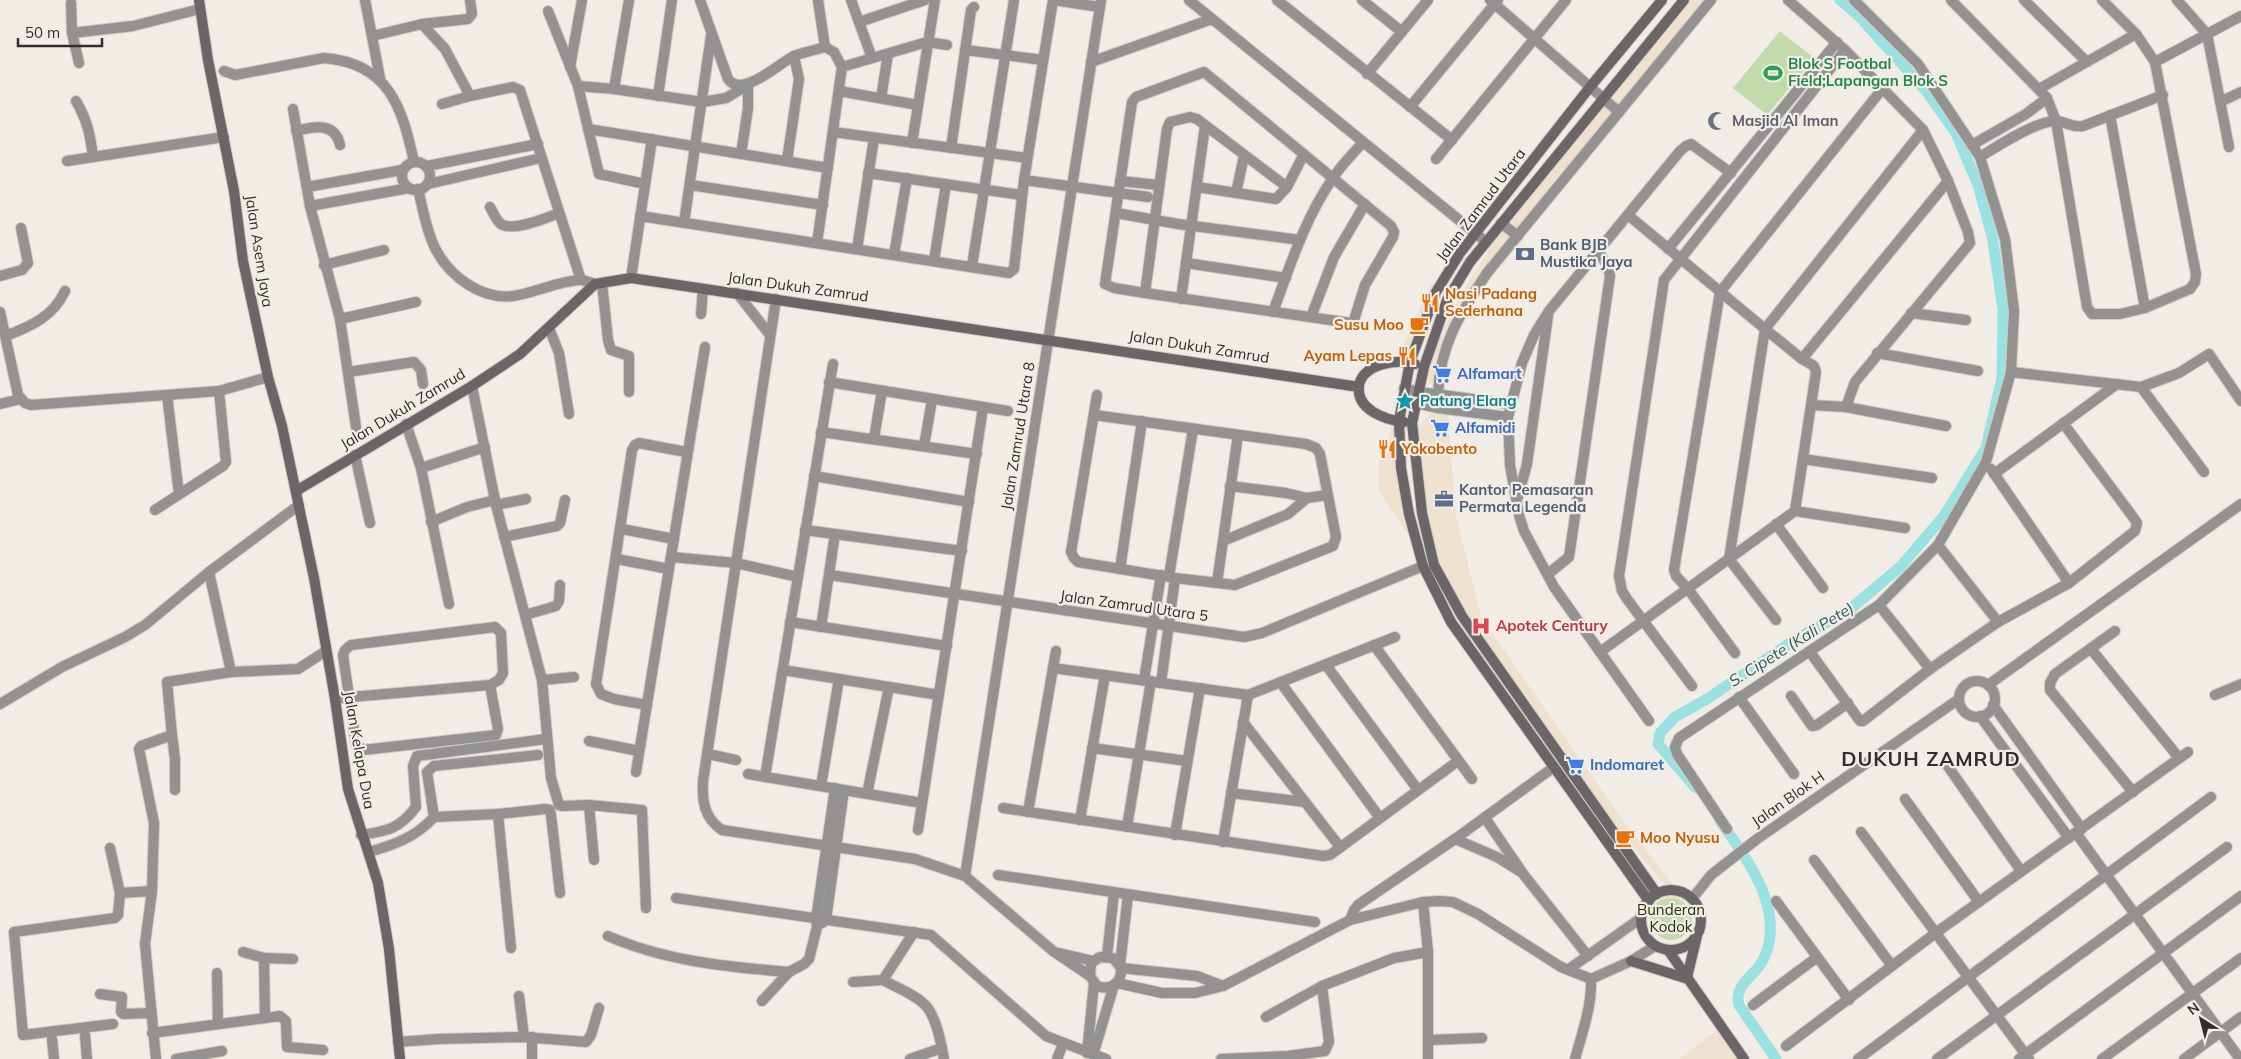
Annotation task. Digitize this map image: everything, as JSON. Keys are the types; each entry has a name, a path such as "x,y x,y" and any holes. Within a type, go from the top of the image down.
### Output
{"street":[{"path":"364,0 380,78 397,102 408,135 414,162"},
{"path":"372,36 422,24 468,19 472,14 470,0"},
{"path":"570,68 582,0"},
{"path":"614,89 629,0"},
{"path":"658,96 672,0"},
{"path":"700,0 730,82 748,85"},
{"path":"818,0 825,47"},
{"path":"851,0 872,58"},
{"path":"859,22 925,0"},
{"path":"912,143 935,0"},
{"path":"972,266 1014,0"},
{"path":"640,216 1009,273 1014,269 1024,180 1053,0 1100,4"},
{"path":"1189,0 1486,242"},
{"path":"1276,0 1452,140"},
{"path":"1362,0 1402,32"},
{"path":"1367,74 1428,0"},
{"path":"1436,159 1566,0"},
{"name":"Jalan Zamrud Utara","path":"1653,897 1554,767 1451,622 1423,566 1407,505 1401,468 1399,422 1410,362 1436,292 1460,253 1590,87 1662,0"},
{"name":"Jalan Zamrud Utara","path":"1653,897 1517,694 1462,616 1434,565 1422,513 1412,423 1424,367 1447,300 1470,262 1684,0"},
{"path":"1438,394 1439,369 1447,345 1462,311 1487,273 1712,0"},
{"path":"1788,0 1837,42 1923,130 1948,180 1968,232 1970,243 1877,353 1855,382 1846,407"},
{"path":"1727,829 1677,754 1675,746 1679,738 1879,605 1938,545 1986,462 2011,372 2014,311 2005,239 1980,157 1918,64 1854,0"},
{"path":"1951,0 2048,98 2056,121 2086,307 2092,314 2120,314 2145,308 2190,289 2195,282 2196,274 2163,95 2155,62 2136,34 2102,0"},
{"path":"2024,0 2087,62"},
{"path":"2177,0 2206,34 2229,147"},
{"path":"1410,108 1494,1 1534,39 1619,112"},
{"path":"71,3 72,33 79,63"},
{"name":"Jalan Zamrud Utara 8","path":"965,876 1100,4"},
{"path":"72,33 133,26 200,5"},
{"name":"Jalan Asem Jaya","path":"200,5 208,60 224,137 243,261 268,377 282,426 299,505"},
{"path":"951,148 971,10 974,7"},
{"path":"548,11 578,86 599,174 645,184"},
{"path":"2155,62 2241,16"},
{"path":"1091,62 1212,19"},
{"path":"422,24 445,49 470,96"},
{"path":"684,223 712,34"},
{"path":"2039,89 2136,34"},
{"path":"842,67 927,42 947,45"},
{"path":"1668,249 1837,42"},
{"path":"578,86 614,89 702,102 726,98 794,56 825,47 834,52 842,67 817,243"},
{"path":"965,50 1043,60"},
{"path":"1692,686 1622,591 1620,576 1661,287 1680,258 1845,50"},
{"path":"881,98 888,54"},
{"path":"788,161 798,88 794,56"},
{"path":"224,71 235,75 324,58 353,64 380,78"},
{"path":"1204,72 1333,177 1391,226 1394,232 1366,285 1354,320 1347,324 1312,317 1145,293 1110,287 1106,284 1132,102 1136,97 1204,72"},
{"path":"741,154 748,108 748,85"},
{"path":"442,104 488,91 516,88 521,94 580,280"},
{"path":"1735,653 1688,588 1676,576 1674,570 1720,292 1883,88"},
{"path":"839,91 918,104"},
{"path":"2220,102 2241,92"},
{"path":"1980,157 2037,126 2056,121 2075,127 2163,95"},
{"path":"1972,145 2026,114 2048,98"},
{"path":"76,101 90,129 93,157"},
{"path":"292,109 310,206 324,265 340,319 356,427"},
{"path":"2110,115 2145,308"},
{"path":"1145,293 1168,125 1172,121 1190,117 1287,187"},
{"path":"296,131 313,126 323,127 335,133 340,145"},
{"path":"1181,298 1205,126"},
{"path":"588,129 828,168"},
{"path":"1776,620 1729,559 1764,329 1923,130"},
{"path":"833,132 1028,158"},
{"path":"68,161 224,137"},
{"path":"857,249 874,138"},
{"path":"631,278 652,139"},
{"path":"1273,312 1300,240 1333,177 1363,142"},
{"path":"306,187 402,170 409,163 414,162 426,166 538,144"},
{"path":"1649,721 1548,574 1524,531 1510,465 1508,417 1522,363 1534,335 1549,310 1686,146 1690,144 1697,147 1731,173"},
{"path":"1197,188 1276,199 1287,187 1304,154"},
{"path":"1236,193 1244,156"},
{"path":"310,206 414,189 428,184 542,158"},
{"path":"426,166 430,172 428,184"},
{"path":"402,170 404,184 414,189 436,250 446,265 475,290 512,296 580,280 599,283 611,350 629,356 629,392"},
{"path":"868,173 1022,194"},
{"path":"894,255 906,178"},
{"path":"1024,180 1072,186 1120,187 1159,185"},
{"path":"1802,359 1948,180"},
{"path":"934,261 946,184"},
{"path":"690,185 823,205"},
{"path":"1120,187 1148,197"},
{"path":"1312,317 1334,257 1365,204"},
{"path":"490,207 499,222 508,226 522,225 559,213"},
{"path":"1116,213 1191,226 1300,240"},
{"path":"1600,652 1794,511 1816,372 1814,366 1802,359 1764,329 1628,215"},
{"path":"1501,223 1518,236"},
{"path":"0,276 22,270 28,263 21,228"},
{"path":"324,265 384,250"},
{"path":"1548,574 1569,557 1610,276 1608,267 1599,252"},
{"path":"1186,264 1286,278"},
{"name":"Jalan Dukuh Zamrud","path":"296,491 472,386 520,354 599,283 631,278 1359,387"},
{"path":"701,314 703,289"},
{"path":"6,336 35,324 54,311 65,291"},
{"path":"737,293 770,335"},
{"path":"776,299 702,797 705,810 714,825 722,830 734,833 915,859 965,876 1054,951 1104,988 1116,984 1162,993 1195,992 1223,986 1350,920 1423,902 1453,902 1470,910 1561,967 1591,979 1631,961 1655,946"},
{"path":"340,319 416,302"},
{"path":"1517,500 1527,464 1549,310"},
{"path":"0,312 20,399"},
{"path":"1911,313 1966,320"},
{"path":"549,328 559,353 569,414"},
{"path":"636,772 674,539 686,452 705,347"},
{"path":"1877,353 1978,371"},
{"path":"2011,372 2141,387 2179,373 2209,354 2241,401"},
{"path":"348,372 414,362 421,370 423,384"},
{"path":"1412,423 1399,422 1370,411 1361,396 1359,387 1363,378 1377,366 1386,363 1410,362 1424,367"},
{"path":"766,777 833,364"},
{"path":"0,404 20,399 31,405 219,391 268,377"},
{"path":"829,382 1008,411"},
{"path":"1994,474 2117,384"},
{"path":"472,386 495,502 542,680 550,778 559,805 590,804 642,810 646,908"},
{"path":"2141,387 2204,472"},
{"path":"1404,388 1418,392 1511,404"},
{"path":"154,510 223,466 226,462 219,391"},
{"path":"874,438 882,391"},
{"path":"167,395 179,494"},
{"path":"1094,415 1306,444 1316,448 1320,454 1336,537 1333,546 1240,584 1217,583 1078,562 1071,552 1097,395"},
{"path":"924,446 932,400"},
{"path":"1402,400 1508,417"},
{"path":"1811,405 1846,407 1946,426"},
{"path":"918,830 983,408"},
{"path":"1120,569 1142,421"},
{"path":"1810,652 1860,721 1863,721 1930,669 1998,622 2069,583 2135,531 2137,524 2063,423"},
{"path":"406,424 421,468 449,604"},
{"path":"1152,681 1153,624 1168,576 1193,428"},
{"path":"821,432 977,454"},
{"path":"1217,583 1238,435"},
{"path":"647,705 601,694 596,684 635,445 639,444 686,452"},
{"path":"421,468 485,447"},
{"path":"355,455 370,523"},
{"path":"1803,459 1932,478"},
{"path":"1986,462 2069,583"},
{"path":"814,476 969,502"},
{"path":"1230,486 1286,493 1307,498 1327,495"},
{"path":"1223,541 1288,514 1307,498"},
{"path":"431,522 467,507 526,499"},
{"path":"504,537 557,526 560,523 565,500"},
{"path":"1988,685 2241,504"},
{"path":"0,704 62,667 125,637 145,625 209,572 299,505"},
{"name":"Jalan Kelapa Dua","path":"299,505 335,699 348,789 361,835 369,852 378,883 389,949 400,1059"},
{"path":"1794,511 1905,528"},
{"path":"1776,524 1823,588"},
{"path":"622,529 674,539"},
{"path":"805,530 962,551"},
{"path":"820,626 830,575 835,534"},
{"path":"1938,545 1998,622"},
{"path":"671,557 736,563 798,577"},
{"path":"616,559 669,569"},
{"name":"Jalan Zamrud Utara 5","path":"830,575 1244,637 1252,636 1423,566"},
{"path":"209,572 231,672"},
{"path":"1127,827 1152,681 1169,626 1168,576"},
{"path":"525,615 556,606 559,601 560,585"},
{"path":"1879,605 1930,669"},
{"path":"790,622 947,646"},
{"path":"335,699 350,697 490,684 499,680 503,673 501,633 495,627 351,645 345,650 344,655 350,697 356,744 360,749 366,751 496,735 498,729 490,684"},
{"path":"2115,631 2055,674 2050,683 2050,690 2133,792"},
{"path":"1054,668 1248,694 1281,683 1394,637"},
{"path":"1374,645 1472,779"},
{"path":"1786,1046 1936,932 2183,755 2091,649"},
{"path":"175,790 175,759 167,682 231,672 298,669 326,651"},
{"path":"1028,812 1056,651"},
{"path":"1326,665 1418,790"},
{"path":"783,670 939,695"},
{"path":"1080,820 1105,675"},
{"path":"542,680 574,677"},
{"path":"1495,684 1505,677"},
{"path":"822,786 839,679"},
{"path":"1980,681 1988,685 1994,694 1993,705 1990,710 1980,716 1972,716 1965,712 1960,706 1959,698 1962,689 1970,682 1980,681"},
{"path":"1281,683 1380,818"},
{"path":"2215,695 2241,684"},
{"path":"867,794 889,687"},
{"path":"1175,835 1200,688"},
{"path":"1223,842 1248,694"},
{"path":"1507,701 1517,694"},
{"path":"1791,696 1812,726 1817,725 1848,703"},
{"path":"1739,697 1794,774"},
{"name":"Jalan Blok H","path":"1692,899 1711,874 1757,839 1959,698"},
{"path":"1993,705 2076,833"},
{"path":"1980,716 2076,833 2240,1059"},
{"path":"1243,722 1340,847"},
{"path":"156,1059 152,1033 145,944 152,891 154,823 140,750 141,746 172,735"},
{"path":"361,835 394,828 404,822 416,807 413,766 417,756 546,739"},
{"path":"589,741 640,751"},
{"path":"1092,748 1188,762"},
{"path":"708,754 736,760"},
{"path":"434,817 427,772 434,766 538,755"},
{"path":"1004,808 1323,856 1330,855 1458,761"},
{"path":"1947,765 2021,871"},
{"path":"1350,920 1358,905 1485,818 1554,767"},
{"path":"748,774 922,802"},
{"path":"762,1001 789,972 809,959 819,922 839,789"},
{"path":"1231,793 1305,802"},
{"path":"1858,1059 2211,797"},
{"path":"1905,799 1979,902"},
{"path":"590,804 594,860"},
{"path":"369,852 390,846 410,836 424,828 434,817 550,810 560,894"},
{"path":"498,814 511,948"},
{"path":"1485,818 1524,875 1588,956"},
{"path":"1861,832 1997,1015 2024,1057 2241,896"},
{"path":"1454,839 1497,857 1524,875"},
{"path":"1937,1059 2227,847"},
{"path":"110,848 120,893 118,915 115,918 14,932 23,1035 114,1024"},
{"path":"1814,860 1892,966"},
{"path":"998,875 1315,922"},
{"path":"120,893 152,891"},
{"path":"1569,969 1641,918 1653,897 1675,891 1692,899 1700,915 1689,980"},
{"path":"1107,956 1114,893"},
{"path":"1090,1054 1121,974 1120,967 1128,895"},
{"path":"676,898 819,922 931,934 1046,1036 1106,1059"},
{"path":"1423,902 1428,952 1428,1059"},
{"path":"1776,902 1849,1000"},
{"path":"1641,918 1642,929 1647,939 1655,946 1668,950 1680,949 1691,943 1698,933"},
{"path":"884,980 914,932"},
{"path":"608,936 668,957 746,969 789,972"},
{"path":"1668,950 1744,1059"},
{"path":"1054,951 1094,961"},
{"path":"243,952 264,958 293,959"},
{"path":"1266,1017 1322,986 1394,958 1428,952"},
{"path":"1090,1054 1092,980 1089,970 1094,961 1100,956 1113,958 1120,967 1197,976 1223,986"},
{"path":"264,958 265,1018"},
{"path":"1753,1005 1816,958"},
{"path":"2102,1059 2241,958"},
{"path":"1631,961 1689,980"},
{"path":"217,973 218,1024"},
{"path":"1575,1059 1588,1012 1591,979"},
{"path":"853,982 884,980 917,998 927,1007 942,1048 944,1059"},
{"path":"1222,1059 1288,1056 1325,1051 1329,1042 1322,986"},
{"path":"100,994 122,997 121,1012 124,1014 151,1013"},
{"path":"520,996 532,1059"},
{"path":"398,1042 528,1037 588,1042 599,1008"},
{"path":"152,1033 284,1017 286,1021 286,1045 289,1049 322,1050"},
{"path":"2184,1059 2241,1017"},
{"path":"85,1035 87,1059"},
{"path":"1429,1040 1482,1038"},
{"path":"52,1039 54,1059"},
{"path":"1057,1059 1063,1044"},
{"path":"910,1059 942,1048"},
{"path":"176,1059 222,1051"}],"shaded area":[{"path":"1686,0 1703,0 1490,273 1455,339 1444,370 1456,515 1481,617 1624,822 1686,901 1666,900 1655,904 1669,890 1492,678 1472,650 1462,616 1434,565 1410,429 1421,424 1430,414 1434,403 1434,390 1425,373 1458,298 1492,245 1572,141"},
{"path":"1431,283 1443,287 1409,366 1394,367"},
{"path":"1392,428 1395,430 1399,486 1410,537 1379,491 1379,461"},
{"path":"1717,1030 1741,1059 1680,1059"}],"green space":[{"name":"Blok S Footbal Field;Lapangan Blok S","path":"1780,31 1814,58 1767,115 1733,88"},
{"name":"Bunderan Kodok","path":"1675,898 1683,901 1689,907 1692,919 1689,931 1683,937 1667,940 1659,937 1653,931 1650,915 1653,907 1659,901"}],"waterway":[{"name":"S. Cipete (Kali Pete)","path":"1696,788 1658,744 1660,733 1675,717 1707,699 1796,639 1848,611 1900,567 1944,516 1986,448 2002,377 2003,309 1992,236 1978,185 1956,133 1927,92 1859,16 1840,0"},
{"name":"S. Cipete (Kali Pete)","path":"1720,821 1752,869 1767,905 1770,924 1769,942 1763,960 1742,986 1738,998 1739,1005 1776,1059"}],"place":[{"name":"Blok S Footbal Field;Lapangan Blok S","path":"1773,73"},
{"name":"Masjid Al Iman","path":"1717,121"},
{"name":"Bank BJB Mustika Jaya","path":"1525,254"},
{"name":"Nasi Padang Sederhana","path":"1430,303"},
{"name":"Susu Moo","path":"1419,325"},
{"name":"Ayam Lepas","path":"1407,356"},
{"name":"Alfamart","path":"1442,374"},
{"name":"Patung Elang","path":"1405,401"},
{"name":"Alfamidi","path":"1440,428"},
{"name":"Yokobento","path":"1387,449"},
{"name":"Kantor Pemasaran Permata Legenda","path":"1444,499"},
{"name":"Apotek Century","path":"1481,626"},
{"name":"Indomaret","path":"1575,765"},
{"name":"Moo Nyusu","path":"1625,838"}],"district":[{"name":"DUKUH ZAMRUD","path":"1931,759"}]}
